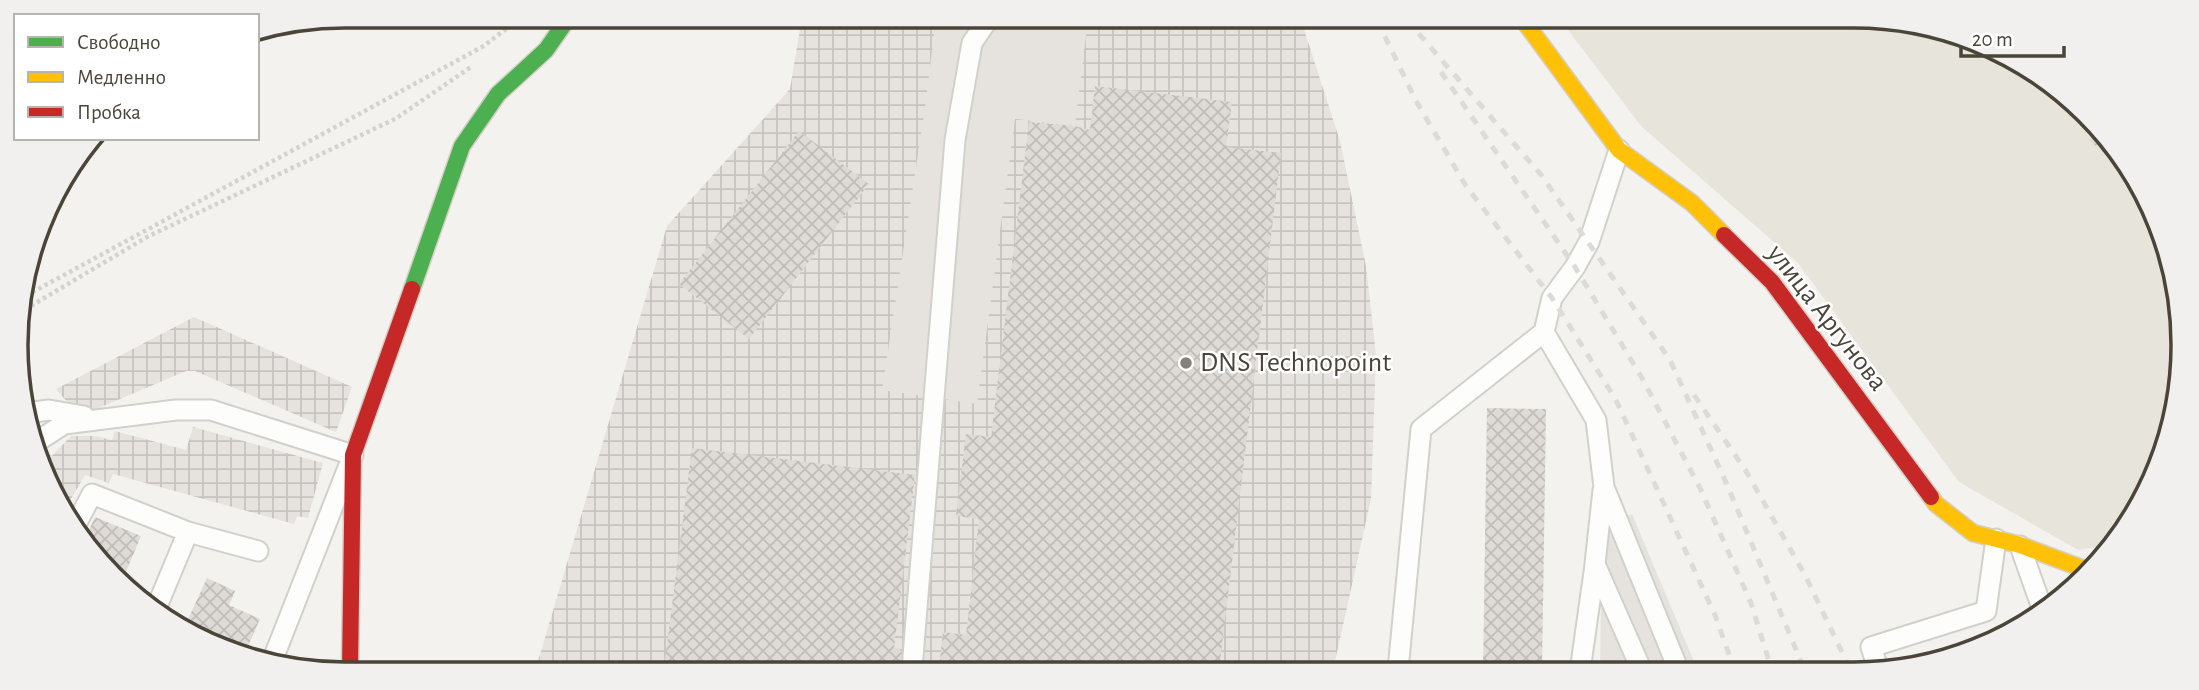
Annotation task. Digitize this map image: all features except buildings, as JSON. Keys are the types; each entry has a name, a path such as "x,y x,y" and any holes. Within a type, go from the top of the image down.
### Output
{"street":[{"path":"350,662 353,455 462,146 498,94 546,50 561,28"},
{"name":"улица Аргунова","path":"1530,28 1619,150 1692,203 1772,282 1936,504 1973,533 2020,545 2079,567"}],"lane":[{"path":"913,662 955,140 972,43 982,28"},
{"path":"1399,662 1421,429 1544,332 1552,298 1575,267 1589,242 1619,150"},
{"path":"1544,332 1596,420 1604,487 1581,662"},
{"path":"35,411 49,410 102,420"},
{"path":"42,438 65,424 176,410 211,411 353,455 275,654"},
{"path":"1604,487 1675,662"},
{"path":"79,518 92,494 188,532 258,551"},
{"path":"159,601 188,532"},
{"path":"1876,661 1871,647 1986,611 1996,539"},
{"path":"2020,545 2040,602"},
{"path":"1595,564 1638,662"}],"path":[{"path":"33,292 482,47 507,28"},
{"path":"31,306 147,237 395,119 475,64"}],"shaded area":[{"path":"935,28 1087,28 1075,126 1015,119 977,404 882,390"},
{"path":"1304,28 1340,141 1366,266 1376,355 1371,499 1335,662 538,662 667,226 790,89 800,29"},
{"path":"1566,28 1854,28 1916,34 1975,52 2013,70 2063,107 2105,152 2138,205 2160,263 2170,324 2168,386 2154,447 2129,504 2098,547 2078,550 1959,482 1798,263 1642,127"},
{"path":"194,317 352,387 336,432 195,371 186,371 94,410 89,406 74,410 56,389"},
{"path":"193,427 323,463 308,518 297,516 294,524 113,474 109,483 85,475 69,502 47,454 52,456 71,436 95,436 112,440 115,431 186,450"},
{"path":"1632,514 1694,662 1600,662 1602,524"}],"railway":[{"path":"1381,28 1416,101 1466,186 1552,298 1616,400 1715,615 1732,662"},
{"path":"1414,28 1542,176 1670,360 1725,480 1801,662"},
{"path":"1441,72 1575,267 1642,378 1700,488 1751,603 1769,662"},
{"path":"1694,395 1746,471 1806,577 1847,662"}],"traffic: fast":[{"path":"412,289 462,146 498,94 546,50 561,28"}],"traffic: slow":[{"path":"1529,28 1619,150 1692,203 1724,235"},
{"path":"1931,497 1973,533 2020,545 2079,567"}],"traffic: jam":[{"path":"1724,235 1772,282 1931,497"},
{"path":"350,662 353,455 412,289"}],"place":[{"name":"DNS Technopoint","path":"1186,363"}]}
